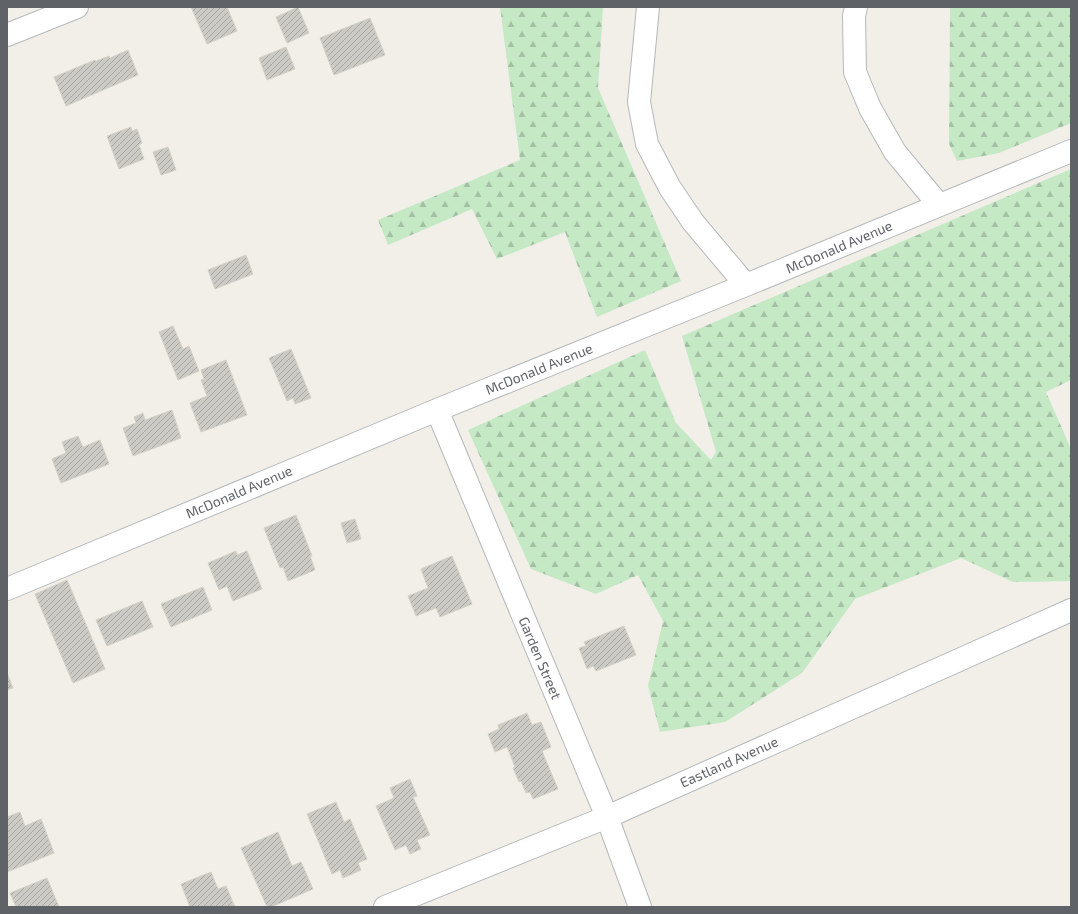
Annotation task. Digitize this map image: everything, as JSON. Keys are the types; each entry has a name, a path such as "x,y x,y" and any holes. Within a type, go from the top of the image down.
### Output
{"street":[{"path":"7,35 77,7"},
{"path":"648,7 639,102 647,144 670,188 693,222 746,285"},
{"path":"856,7 854,16 855,72 870,108 895,152 939,205"},
{"name":"McDonald Avenue","path":"7,589 437,410 1071,151"},
{"name":"Garden Street","path":"437,410 607,817 640,907"},
{"name":"Eastland Avenue","path":"385,907 607,817 1071,610"}],"green space":[{"path":"500,7 603,7 598,88 681,281 597,317 565,232 497,259 472,209 388,245 378,220 520,160"},
{"path":"950,7 1071,7 1071,123 999,153 957,161 949,144"},
{"path":"1071,169 1071,380 1046,392 1071,449 1071,581 1013,582 961,558 855,599 802,673 725,722 660,732 648,686 663,621 638,575 596,594 531,569 468,430 645,350 676,423 711,460 716,452 682,336"}],"building":[{"path":"191,7 227,7 237,31 207,44"},
{"path":"298,7 309,33 287,43 276,17"},
{"path":"370,18 385,55 334,75 320,38"},
{"path":"286,47 295,69 267,80 259,58"},
{"path":"128,50 138,75 66,106 54,77 95,60 96,61 109,56 110,58"},
{"path":"131,127 132,131 137,129 142,143 139,145 144,159 119,169 107,136"},
{"path":"168,147 176,170 161,175 153,152"},
{"path":"246,255 253,274 215,289 208,270"},
{"path":"173,326 183,349 189,346 199,371 178,380 159,332"},
{"path":"291,349 311,398 295,404 293,398 287,401 269,358"},
{"path":"226,360 247,415 201,432 190,403 207,396 201,380 204,379 201,370"},
{"path":"172,410 181,438 133,456 123,428 136,423 134,417 143,413 145,420"},
{"path":"78,436 83,447 100,440 109,464 61,483 52,459 66,453 62,442"},
{"path":"296,515 312,556 310,556 315,570 288,581 283,567 280,568 264,528"},
{"path":"355,519 361,539 347,543 341,523"},
{"path":"236,551 237,555 247,551 262,589 233,601 227,586 219,590 208,563"},
{"path":"452,556 472,604 440,617 436,608 416,616 408,596 428,588 421,569"},
{"path":"67,580 105,669 73,683 35,594"},
{"path":"203,587 212,610 171,627 161,604"},
{"path":"142,601 153,627 107,646 96,620"},
{"path":"624,626 636,655 596,671 593,666 587,669 579,648 586,646 584,642"},
{"path":"7,673 13,688 7,690"},
{"path":"527,713 532,725 541,722 551,747 542,751 558,789 533,799 530,792 526,793 521,781 519,782 507,747 495,752 488,734 499,729 498,725"},
{"path":"410,779 417,796 413,797 430,835 417,840 421,849 410,854 406,845 395,850 376,806 394,798 390,788"},
{"path":"336,802 344,822 350,819 367,859 358,863 361,870 343,878 340,870 332,874 307,814"},
{"path":"20,812 25,826 41,819 54,853 7,872 7,817"},
{"path":"278,832 292,866 301,862 313,889 271,907 267,907 241,848"},
{"path":"211,872 218,889 226,886 235,907 190,907 181,884"},
{"path":"47,878 59,907 16,907 10,893"}]}
